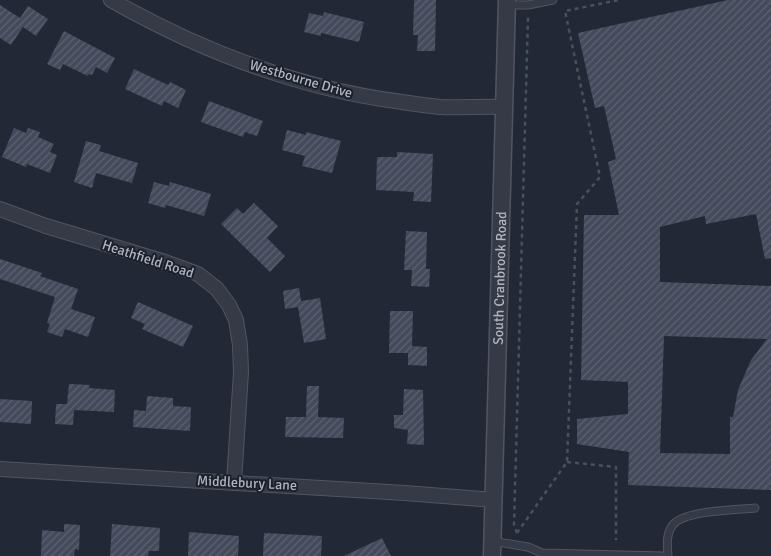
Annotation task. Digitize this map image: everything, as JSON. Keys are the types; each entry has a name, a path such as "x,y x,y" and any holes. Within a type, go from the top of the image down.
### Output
{"street":[{"name":"Westbourne Drive","path":"111,0 189,40 262,69 324,88 372,98 440,107 504,107"},
{"name":"South Cranbrook Road","path":"492,549 506,2"},
{"name":"Heathfield Road","path":"0,209 54,229 165,262 198,274 217,289 229,305 236,320 240,345 234,482"},
{"name":"Middlebury Lane","path":"0,469 234,482 494,500"}],"lane":[{"path":"506,2 528,5 553,0"},
{"path":"668,556 668,536 672,526 682,518 700,514 755,508"},
{"path":"492,549 528,547 542,552 662,556"}],"path":[{"path":"515,537 567,462 577,204 600,177 564,11 619,0"},
{"path":"517,533 514,525 528,20"},
{"path":"567,462 616,467 616,540"}],"building":[{"path":"414,0 436,0 435,51 417,51 418,35 413,35"},
{"path":"728,0 771,0 771,258 765,259 756,214 706,224 705,216 660,227 660,282 771,286 771,490 628,485 629,452 577,444 577,419 628,414 628,382 581,380 584,215 619,215 608,162 616,159 604,106 595,108 578,33","holes":["664,336 767,339 751,360 738,390 733,417 730,417 730,454 660,453"]},
{"path":"0,5 20,18 28,6 48,19 36,36 23,27 11,45 0,38"},
{"path":"324,12 364,22 359,42 321,33 321,36 304,32 309,13 323,16"},
{"path":"64,31 115,58 107,73 96,67 92,75 89,74 88,76 63,64 60,70 47,64"},
{"path":"134,69 168,85 170,82 186,90 178,108 164,101 162,106 125,89"},
{"path":"209,101 263,121 257,136 245,132 243,137 201,122"},
{"path":"14,128 26,133 28,128 40,132 38,137 54,144 50,152 57,155 50,173 27,164 26,167 2,157"},
{"path":"287,130 306,135 306,132 341,141 332,173 302,166 305,156 282,150"},
{"path":"86,141 101,145 99,151 138,163 132,183 96,173 92,188 74,182"},
{"path":"397,152 433,154 431,202 413,201 414,192 376,190 377,157 397,157"},
{"path":"154,182 169,186 170,182 211,194 204,216 166,205 165,208 148,203"},
{"path":"254,203 278,226 267,238 285,256 270,272 221,224 237,208 243,214"},
{"path":"406,231 427,232 426,269 430,269 429,287 411,286 412,270 404,270"},
{"path":"0,259 42,273 40,276 78,289 71,309 95,317 88,337 65,329 62,337 47,332 50,324 47,323 55,297 0,279"},
{"path":"299,288 301,301 320,298 326,339 304,343 298,307 285,309 283,291"},
{"path":"138,302 193,326 183,347 142,329 145,324 131,318"},
{"path":"390,311 413,311 412,346 427,347 427,366 408,365 408,353 389,353"},
{"path":"69,384 90,385 89,388 115,390 114,412 74,410 73,425 55,424 56,404 67,404"},
{"path":"307,386 319,386 318,417 344,418 343,438 285,437 286,417 306,417"},
{"path":"404,389 423,390 424,445 407,444 408,430 394,428 394,415 403,415"},
{"path":"147,396 173,398 173,406 191,407 190,431 133,427 134,410 146,411"},
{"path":"0,399 32,401 31,424 0,422"},
{"path":"64,524 80,525 79,550 75,549 74,556 41,556 42,530 64,532"},
{"path":"112,524 160,528 159,551 149,551 148,556 110,556"},
{"path":"189,532 239,536 238,556 188,556"},
{"path":"264,533 322,536 321,556 263,556"},
{"path":"382,538 391,556 344,556"}]}
